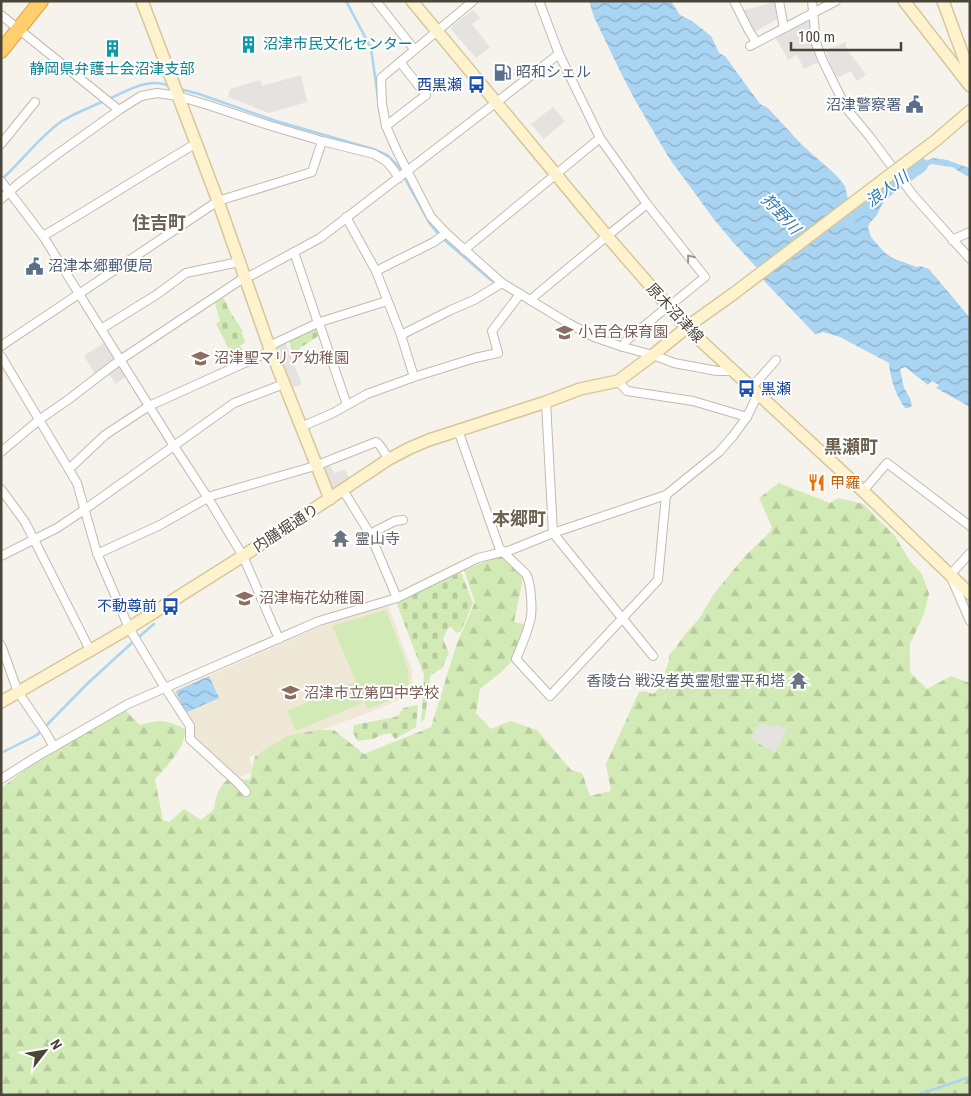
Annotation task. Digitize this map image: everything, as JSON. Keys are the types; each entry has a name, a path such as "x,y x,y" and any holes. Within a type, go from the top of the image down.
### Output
{"highway":[{"path":"1,51 42,1"}],"street":[{"path":"142,1 197,143 270,348 315,466 330,499"},
{"path":"376,1 414,49"},
{"name":"原木沼津線","path":"412,1 439,30 688,326 733,371 755,388"},
{"name":"原木沼津線","path":"419,1 439,30"},
{"path":"473,1 381,78 382,104 386,126 431,217 464,250 502,283 594,337 674,363 717,371 733,371"},
{"path":"539,1 559,54 600,138 647,204 705,277 626,341 623,347"},
{"path":"734,1 753,44 836,1"},
{"path":"778,1 784,28"},
{"path":"812,1 816,43 846,108 913,195 970,259"},
{"path":"904,1 970,86"},
{"path":"945,2 970,78"},
{"path":"1,15 119,110"},
{"path":"1,452 39,420 120,360 245,277 320,238 559,54"},
{"path":"386,126 426,95 400,62"},
{"path":"1,199 71,144 119,110 141,96 157,93 178,96 322,141 374,154 386,161 399,178"},
{"path":"1,144 35,102"},
{"path":"747,417 694,401 627,391 618,381 688,326 935,141 970,111"},
{"path":"464,250 600,138"},
{"path":"1,346 218,201 312,172 322,141"},
{"path":"43,236 94,207 156,166 197,143"},
{"path":"1,181 43,236 208,498 243,556 279,639"},
{"path":"530,300 647,204"},
{"path":"346,218 376,272 401,335 414,377"},
{"path":"952,240 970,232"},
{"path":"376,272 434,242 446,233"},
{"path":"294,252 347,405"},
{"path":"101,329 186,274 239,262"},
{"path":"401,335 474,300 502,283"},
{"path":"300,427 334,413 367,394 414,377 498,353 492,331 520,294"},
{"path":"69,469 105,435 149,406 319,323 387,301"},
{"name":"原木沼津線","path":"688,326 865,488 952,572 970,594"},
{"path":"1,356 76,483 97,554 129,628 190,726 190,739 246,792"},
{"path":"1,779 128,704 319,621 397,598 478,558 511,550 553,533 666,495 719,452 733,436 747,417 755,388 776,360"},
{"name":"内膳堀通り","path":"1,702 129,628 243,556 389,459 423,442 458,430 580,389 618,381"},
{"path":"1,556 57,528 234,403 284,384"},
{"path":"546,402 553,533 653,656"},
{"path":"458,430 499,546 529,578 531,618 516,659 550,696 658,580 666,495"},
{"path":"97,554 160,525 211,496 315,466 376,442 379,443 389,459"},
{"path":"865,488 887,463 970,526"},
{"path":"1,490 25,522 90,650"},
{"path":"343,490 370,534 397,598"},
{"path":"370,534 403,520"},
{"path":"970,553 952,572 970,621"},
{"name":"原木沼津線","path":"952,572 970,584"},
{"path":"1,645 18,692 54,747"}],"shaded area":[{"path":"774,2 778,19 752,33 741,11"},
{"path":"473,10 480,18 472,24 490,47 476,58 451,29 452,26"},
{"path":"809,18 812,44 819,62 804,69 797,55 788,60 775,36"},
{"path":"846,42 846,48 866,75 857,81 851,71 839,77 836,76 828,58 826,50"},
{"path":"301,75 307,102 269,113 228,97 230,89 260,80 262,86"},
{"path":"553,107 565,121 544,139 531,124"},
{"path":"105,342 114,356 113,360 95,374 84,356"},
{"path":"285,342 302,384 288,390 272,347"},
{"path":"118,367 122,368 126,376 116,384 109,374"},
{"path":"329,463 334,473 345,469 350,479 331,493 318,466"},
{"name":"沼津市立第四中学校","path":"388,605 412,670 412,688 401,699 249,757 254,771 237,779 194,738 173,696 174,691 324,625"},
{"path":"762,723 772,727 776,724 787,729 775,753 751,739 756,728"}],"green space":[{"path":"223,297 243,331 245,342 240,346 249,359 237,364 216,324 220,321 215,303"},
{"path":"317,326 320,335 300,348 299,353 293,356 289,340"},
{"path":"779,483 830,503 838,498 863,504 895,536 910,561 922,574 929,594 924,614 910,644 910,672 927,689 951,676 970,683 970,1095 1,1095 1,788 33,764 125,710 140,725 163,721 185,729 183,742 179,749 170,763 155,779 163,820 169,822 184,809 201,820 214,809 218,792 229,778 250,780 255,756 287,736 317,730 334,730 364,754 431,727 457,643 475,602 464,570 502,555 524,573 514,622 528,625 517,656 480,689 476,713 491,729 510,721 537,730 571,770 582,773 590,796 611,791 606,764 639,692 645,691 653,694 667,681 665,671 669,661 669,654 699,619 713,595 745,556 770,532 772,527 759,498"},
{"path":"461,572 473,603 461,631 457,633 451,627 448,628 443,639 449,653 442,668 430,676 425,718 421,723 424,675 396,602"},
{"path":"386,610 408,669 409,684 397,697 368,709 332,626"},
{"path":"354,682 362,703 296,731 287,711"},
{"path":"418,705 416,727 395,739 390,733 373,739 358,741 354,735 354,725 395,717 399,715 403,708"}],"water":[{"name":"狩野川","path":"589,1 671,1 680,15 692,21 711,36 719,53 725,56 760,104 768,108 801,144 837,176 845,186 848,199 855,206 877,200 885,193 889,195 869,224 868,228 871,237 892,258 917,267 929,269 970,318 970,407 936,388 939,385 932,381 928,385 905,367 900,369 904,388 912,406 905,408 894,387 889,363 840,337 823,332 815,334 765,282 757,268 713,218 669,158 619,69 594,17"},
{"path":"933,158 947,160 969,168 970,178 952,167 931,164 911,177 907,174 923,162"},
{"path":"209,676 219,698 185,713 176,691"}],"waterway":[{"path":"346,1 371,48 380,113"},
{"path":"109,99 146,84 154,83 170,86"},
{"path":"180,89 276,121 373,149 387,155 398,166"},
{"path":"3,178 54,127 71,116 104,101"},
{"path":"389,142 400,165 398,166 430,224 441,237 492,281"},
{"name":"浪人川","path":"852,215 921,165"},
{"path":"1,753 37,735 88,683 154,624"},
{"path":"917,1095 970,1077"}],"place":[{"name":"沼津市民文化センター","path":"249,44"},
{"name":"静岡県弁護士会沼津支部","path":"112,48"},
{"name":"昭和シェル","path":"502,72"},
{"name":"西黒瀬","path":"476,85"},
{"name":"沼津警察署","path":"915,105"},
{"name":"沼津本郷郵便局","path":"34,266"},
{"name":"小百合保育園","path":"564,332"},
{"name":"沼津聖マリア幼稚園","path":"200,358"},
{"name":"黒瀬","path":"747,389"},
{"name":"甲羅","path":"816,483"},
{"name":"霊山寺","path":"341,539"},
{"name":"沼津梅花幼稚園","path":"245,598"},
{"name":"不動尊前","path":"171,606"},
{"name":"香陵台 戦没者英霊慰霊平和塔","path":"799,681"},
{"name":"沼津市立第四中学校","path":"290,693"}],"district":[{"name":"住吉町","path":"159,222"},
{"name":"黒瀬町","path":"851,446"},
{"name":"本郷町","path":"519,518"}]}
